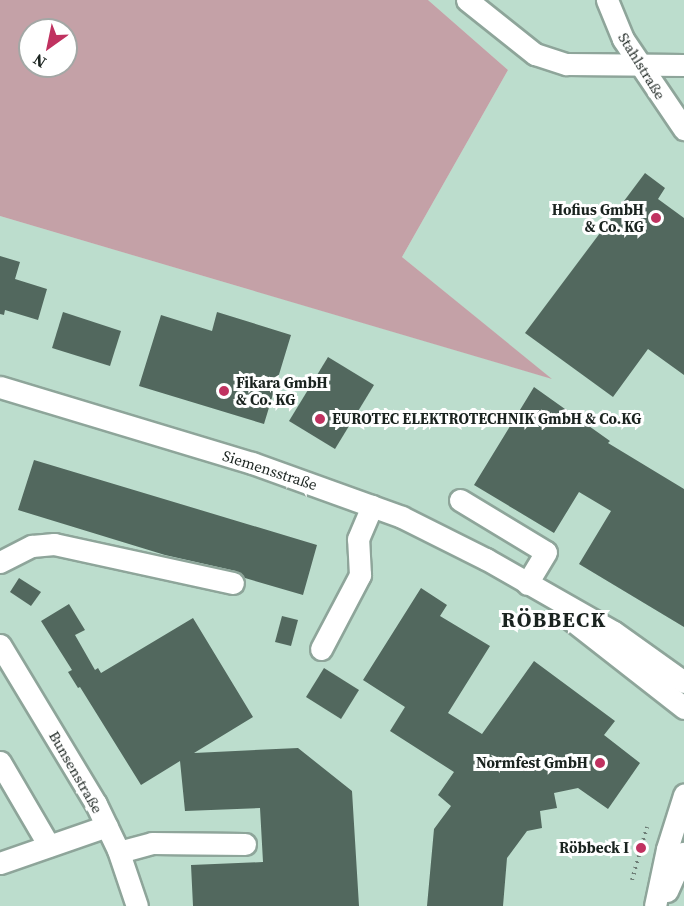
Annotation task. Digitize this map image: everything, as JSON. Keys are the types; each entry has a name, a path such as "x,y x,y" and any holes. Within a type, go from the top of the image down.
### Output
{"street":[{"path":"467,0 535,54 566,64 684,65"},
{"name":"Stahlstraße","path":"607,0 623,39 638,65 684,129"},
{"name":"Siemensstraße","path":"0,387 252,463 372,506 444,537 614,632 684,682"},
{"path":"460,500 546,552 526,584"},
{"path":"321,649 360,575 358,539 372,506"},
{"path":"0,562 32,546 54,544 233,583"},
{"name":"Siemensstraße","path":"526,584 684,708"},
{"name":"Bunsenstraße","path":"0,645 107,826 119,852 137,906"},
{"path":"0,762 48,846"},
{"path":"655,906 667,849 684,795"},
{"path":"0,863 107,826"},
{"path":"119,852 152,843 245,844"},
{"path":"660,906 684,853"}],"path":[{"path":"632,880 647,827"}],"shaded area":[{"path":"0,0 428,0 508,70 402,257 552,379 0,216"},
{"path":"428,0 684,0 684,906 0,906 0,216 550,378 402,257 508,70"}],"building":[{"path":"645,173 665,188 658,199 684,218 684,375 648,349 613,397 525,333"},
{"path":"0,256 20,262 15,279 47,289 38,320 5,310 4,315 0,314"},
{"path":"63,312 121,331 110,366 52,348"},
{"path":"217,312 291,335 264,424 139,386 161,315 212,331"},
{"path":"328,357 374,385 335,449 289,421"},
{"path":"534,387 610,441 608,443 684,489 684,627 579,564 611,511 579,492 554,533 474,485"},
{"path":"34,460 317,545 303,595 245,578 236,571 165,555 18,510"},
{"path":"19,578 41,592 31,606 10,592"},
{"path":"421,588 447,605 440,616 490,646 448,713 482,734 534,661 615,721 604,735 640,763 608,809 578,788 554,793 557,808 540,811 542,828 527,831 507,858 503,906 427,906 434,829 451,806 438,795 454,772 390,731 405,707 363,680"},
{"path":"69,604 85,630 75,635 95,670 98,668 101,673 193,618 253,717 194,753 298,748 352,791 359,906 193,906 191,865 263,862 260,808 185,811 180,761 141,785 80,687 78,688 68,672 72,670 41,621"},
{"path":"282,616 298,620 291,646 275,642"},
{"path":"324,668 359,690 341,719 306,697"}],"place":[{"name":"Hofius GmbH & Co. KG","path":"656,218"},
{"name":"Fikara GmbH & Co. KG","path":"224,391"},
{"name":"EUROTEC ELEKTROTECHNIK GmbH & Co.KG","path":"320,419"},
{"name":"Normfest GmbH","path":"600,763"},
{"name":"Röbbeck I","path":"641,848"}],"district":[{"name":"RÖBBECK","path":"554,620"}]}
